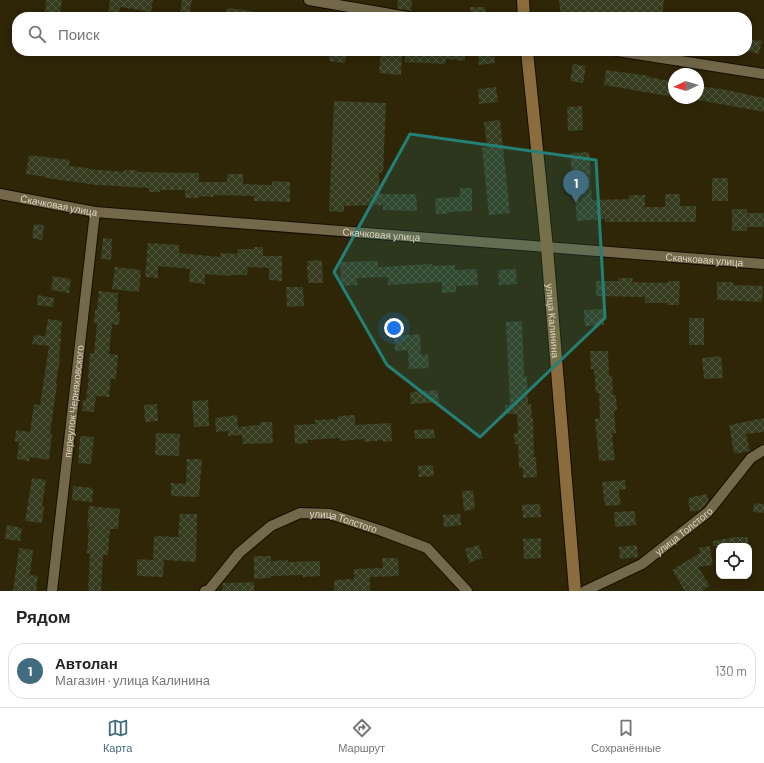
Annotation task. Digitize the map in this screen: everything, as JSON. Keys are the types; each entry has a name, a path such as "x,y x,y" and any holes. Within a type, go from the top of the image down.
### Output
{"main road":[{"path":"523,0 524,12"},
{"name":"улица Калинина","path":"528,56 547,248 575,591"}],"street":[{"path":"309,0 379,12"},
{"path":"649,56 764,74"},
{"name":"Скачковая улица","path":"0,194 95,212 764,264"},
{"name":"переулок Черняховского","path":"52,591 95,212"},
{"name":"улица Толстого","path":"585,591 642,564 708,512 751,458 764,450"},
{"name":"улица Толстого","path":"205,591 209,590 239,553 271,526 300,513 330,514 427,548 466,591"}],"highlighted area":[{"path":"410,134 596,160 605,318 480,437 387,365 334,272"}],"building":[{"path":"46,0 62,0 60,12 45,12"},
{"path":"110,0 153,0 151,12 120,7 119,12 109,12"},
{"path":"182,0 192,0 190,12 180,12"},
{"path":"398,0 412,0 411,11 397,9"},
{"path":"559,0 664,0 663,12 560,12"},
{"path":"470,7 485,7 486,12 470,12"},
{"path":"227,8 252,11 252,12 226,12"},
{"path":"752,40 762,41 759,54 752,52"},
{"path":"330,56 346,56 345,63 329,61"},
{"path":"381,56 402,56 401,75 379,73"},
{"path":"405,56 465,56 465,61 446,59 445,64 405,62"},
{"path":"478,56 494,56 495,63 479,65"},
{"path":"573,64 586,66 583,83 570,81"},
{"path":"606,70 649,76 668,81 668,96 604,85"},
{"path":"496,87 498,102 479,104 478,89"},
{"path":"704,87 764,98 764,112 704,101"},
{"path":"334,101 386,103 383,173 379,172 380,194 416,194 417,211 383,210 383,205 344,206 344,212 329,211"},
{"path":"582,106 583,130 568,131 567,107"},
{"path":"500,120 510,213 489,215 482,148 487,147 484,122"},
{"path":"589,152 592,200 629,199 629,195 645,195 645,207 665,207 665,194 680,194 680,206 696,206 696,222 605,222 605,219 577,221 570,153"},
{"path":"29,155 70,160 69,166 88,169 124,172 124,170 137,170 137,172 199,173 199,182 227,182 227,174 243,174 243,184 272,185 272,181 290,182 290,202 254,201 254,196 213,195 213,197 199,196 199,198 185,198 185,190 160,190 160,192 149,192 149,188 97,185 46,178 26,174"},
{"path":"712,178 728,178 728,201 712,201"},
{"path":"460,188 472,188 472,211 436,214 435,198 460,197"},
{"path":"732,209 747,209 747,213 764,213 764,227 747,227 747,231 732,231"},
{"path":"34,224 44,225 42,240 32,238"},
{"path":"103,238 112,239 111,260 101,259"},
{"path":"148,243 179,245 179,253 220,257 220,253 237,254 238,249 254,249 254,247 263,247 263,256 282,256 282,281 269,280 269,268 248,267 247,275 230,276 205,274 205,284 189,282 190,269 158,266 158,278 145,277"},
{"path":"322,260 323,283 308,283 307,261"},
{"path":"378,261 378,267 432,264 432,266 455,265 455,270 477,269 478,285 456,286 456,292 442,293 442,282 388,285 388,277 357,278 357,285 341,286 340,262"},
{"path":"115,267 141,270 139,292 112,289"},
{"path":"516,269 517,284 499,285 498,270"},
{"path":"53,276 71,279 69,293 51,290"},
{"path":"618,278 633,278 632,282 668,283 668,281 680,281 679,305 667,305 667,303 645,303 645,297 596,296 596,281 618,281"},
{"path":"717,282 733,282 733,285 763,286 762,302 717,300"},
{"path":"286,287 303,287 304,306 287,307"},
{"path":"99,291 118,293 117,312 120,312 119,325 112,324 109,354 118,355 116,379 111,379 109,397 96,396 94,412 82,411 83,400 86,400 90,353 94,353 97,323 94,323 95,310 97,310"},
{"path":"38,295 54,298 53,307 37,305"},
{"path":"603,309 604,325 585,326 584,310"},
{"path":"689,318 704,318 704,345 689,345"},
{"path":"48,319 62,321 60,358 50,434 52,434 49,460 30,457 29,461 17,459 19,442 15,441 16,430 30,432 34,404 40,405 49,346 32,344 34,335 45,336"},
{"path":"522,321 524,376 527,376 528,404 531,404 533,418 534,457 536,457 537,477 523,478 523,468 519,468 518,444 515,444 514,433 518,433 517,414 505,414 505,405 510,405 506,322"},
{"path":"420,334 421,355 428,354 429,368 409,369 408,350 395,351 394,336"},
{"path":"590,351 608,351 609,376 612,376 613,395 616,395 617,410 614,411 616,433 612,434 615,460 599,461 595,419 600,418 599,393 596,393 594,369 591,369"},
{"path":"721,356 723,378 704,379 702,358"},
{"path":"438,390 439,402 411,404 410,392"},
{"path":"208,400 209,426 194,427 192,401"},
{"path":"157,404 158,421 145,422 144,405"},
{"path":"237,415 238,427 260,425 260,422 272,422 273,443 243,444 242,435 228,436 228,431 216,432 215,418"},
{"path":"355,415 355,425 391,423 392,441 383,442 383,440 364,442 364,439 340,441 339,438 308,440 308,443 295,444 294,425 315,424 315,420 338,419 338,416"},
{"path":"764,418 764,432 746,434 750,451 734,454 729,425"},
{"path":"434,429 435,438 415,439 414,430"},
{"path":"156,433 180,434 179,456 155,455"},
{"path":"80,436 94,437 91,464 78,463"},
{"path":"187,459 202,459 199,497 171,496 171,483 186,484"},
{"path":"433,465 434,476 419,477 418,466"},
{"path":"32,478 46,480 42,506 44,507 42,523 25,521"},
{"path":"625,480 626,489 619,490 621,505 605,506 602,482"},
{"path":"73,486 93,488 92,502 72,500"},
{"path":"473,490 475,509 464,511 462,491"},
{"path":"707,494 708,501 701,510 690,512 688,498"},
{"path":"754,503 764,504 764,513 753,512"},
{"path":"540,504 541,517 523,518 522,505"},
{"path":"89,506 120,509 118,529 110,529 108,555 103,555 101,591 88,591 90,553 87,553 89,527 87,527"},
{"path":"635,511 636,525 615,527 614,512"},
{"path":"180,514 197,514 196,562 164,560 163,577 137,576 137,559 153,560 154,536 178,537"},
{"path":"460,514 461,525 444,527 443,515"},
{"path":"7,525 22,528 20,541 5,539"},
{"path":"735,537 748,537 748,543 716,543 716,546 713,546 713,541"},
{"path":"541,538 541,558 524,559 523,539"},
{"path":"479,545 483,558 469,563 465,549"},
{"path":"637,545 638,557 620,559 619,547"},
{"path":"710,546 713,565 698,567 710,586 702,591 685,591 672,570 700,553 699,548"},
{"path":"19,548 33,550 30,575 38,576 36,591 13,591"},
{"path":"254,556 271,556 271,561 320,561 320,576 271,576 271,578 254,579"},
{"path":"382,558 398,558 399,576 370,577 370,591 334,591 334,580 354,579 354,569 383,568"},
{"path":"254,582 254,591 222,591 223,583"}],"place":[{"name":"Автолан","path":"576,203"}]}
